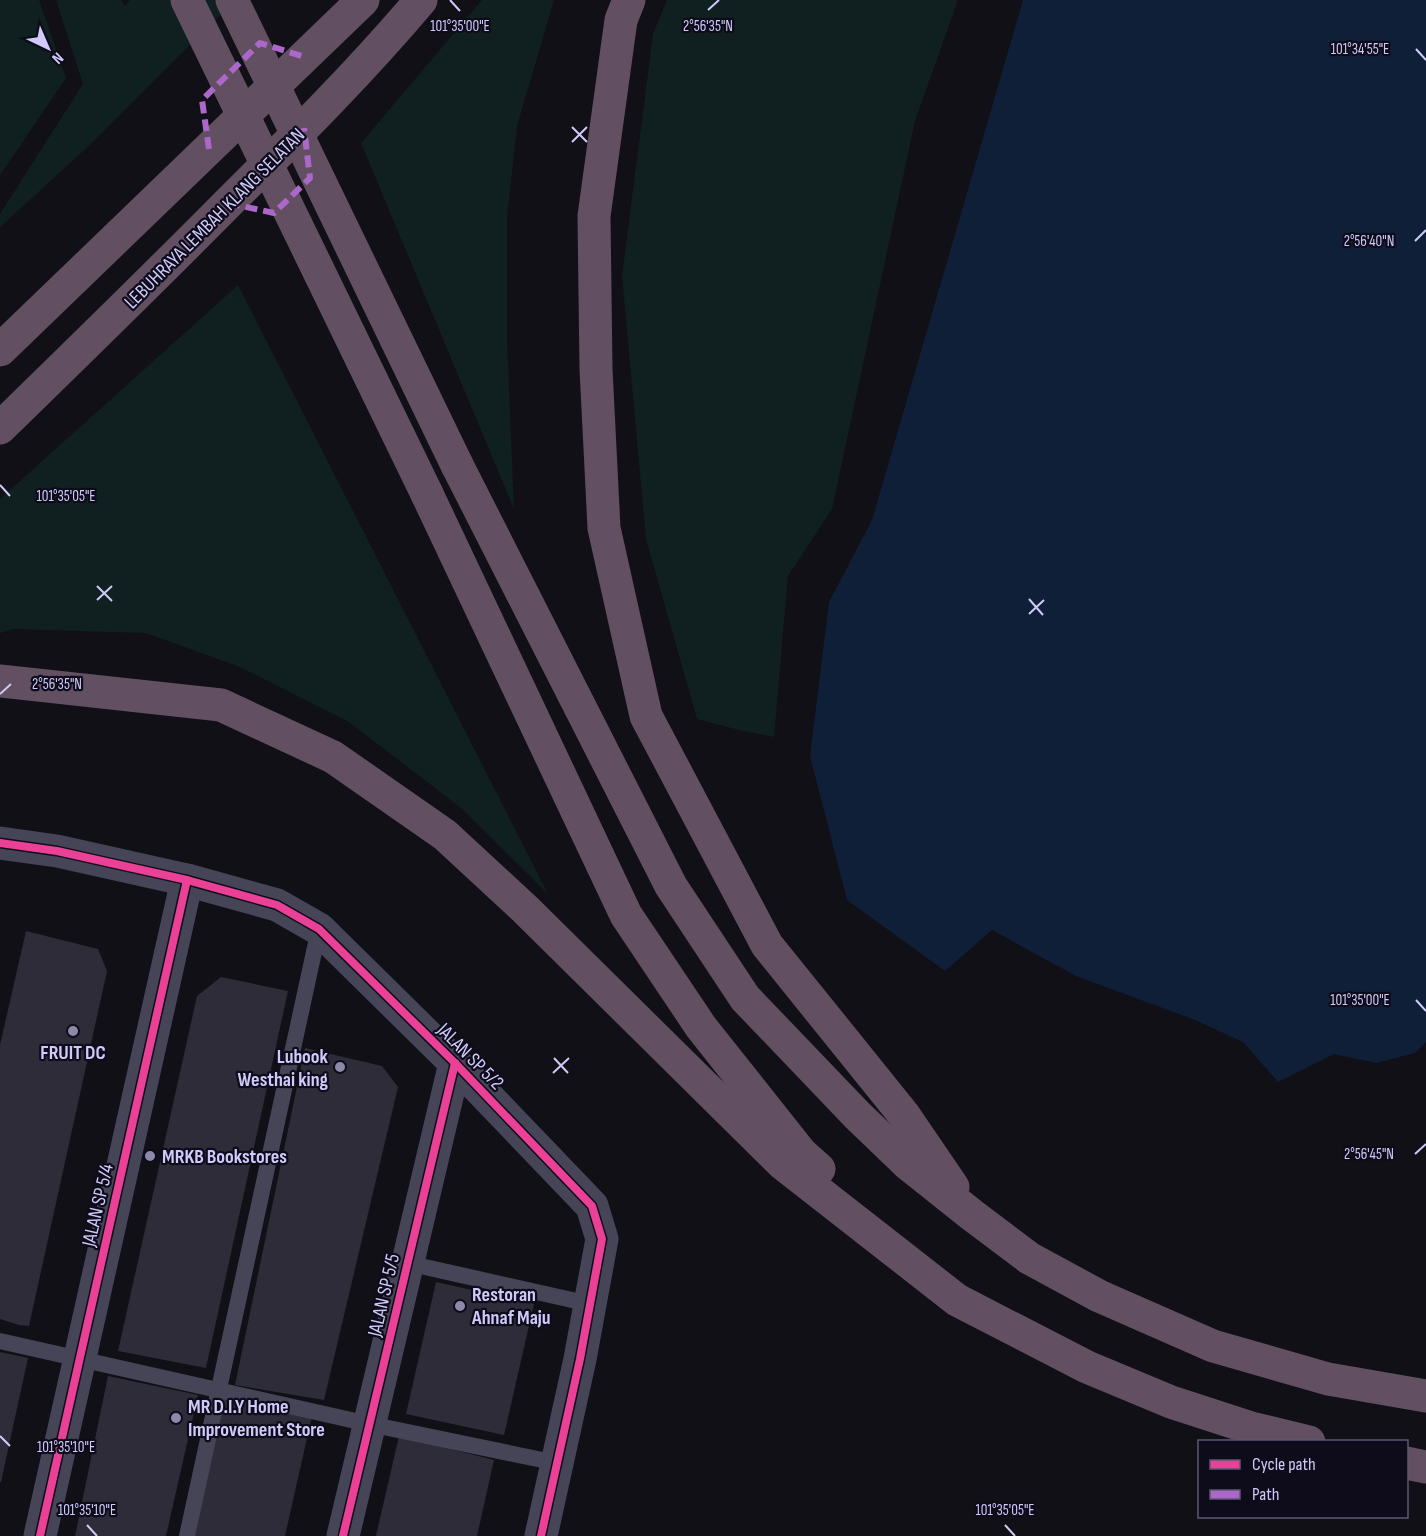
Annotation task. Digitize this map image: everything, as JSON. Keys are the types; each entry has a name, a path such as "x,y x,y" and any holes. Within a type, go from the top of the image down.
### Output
{"highway":[{"path":"187,0 427,494 626,915 700,1027 801,1153 957,1300"},
{"path":"232,0 457,465 671,886 745,998 857,1115 908,1164 1029,1258 1099,1296 1213,1346 1328,1379 1426,1396"},
{"name":"LEBUHRAYA LEMBAH KLANG SELATAN","path":"0,429 304,128 421,0"},
{"path":"629,0 621,20 594,216 596,369 604,528 646,716 767,945 904,1115 972,1215"},
{"path":"0,350 358,4"},
{"path":"0,681 221,705 333,757 445,835 525,909 783,1164 957,1300 1087,1367 1171,1402 1251,1428 1301,1440"},
{"path":"1408,1463 1426,1467"}],"street":[{"name":"JALAN SP 5/2","path":"0,843 57,852 187,880 277,905 320,929 455,1063 592,1206 602,1239 541,1536"},
{"name":"JALAN SP 5/4","path":"40,1536 187,880"},
{"name":"JALAN SP 5/5","path":"343,1536 455,1063"}],"lane":[{"path":"187,1536 320,929"},
{"path":"407,1263 590,1304"},
{"path":"0,1341 369,1424 557,1463"}],"shaded area":[{"path":"0,0 39,0 66,78 0,175"},
{"path":"56,0 121,0 125,6 130,0 235,0 94,141 0,227 0,214 83,84"},
{"path":"482,0 554,0 517,126 507,218 507,340 514,509 361,143"},
{"path":"667,0 958,0 915,121 832,509 788,576 774,737 697,719 646,539 622,276 653,34"},
{"path":"238,285 548,894 461,808 349,722 240,667 146,633 14,629 0,633 0,499"}],"water":[{"path":"1023,0 1426,0 1426,1042 1415,1053 1376,1063 1334,1054 1278,1082 1243,1042 1195,1020 1076,976 992,930 945,971 847,900 810,756 829,602 872,520"}],"building":[{"path":"26,931 98,949 107,971 29,1326 0,1319 0,1045"},
{"path":"221,977 288,991 206,1368 118,1351 197,996"},
{"path":"305,1048 382,1066 398,1087 324,1400 235,1385"},
{"path":"436,1282 534,1304 504,1435 406,1414"},
{"path":"0,1352 28,1358 1,1482 0,1482"},
{"path":"108,1376 198,1395 166,1536 75,1536"},
{"path":"224,1400 312,1416 285,1536 195,1536"},
{"path":"399,1436 494,1460 477,1536 376,1536"}],"marked path":[{"path":"209,149 202,100 260,43 305,57"},
{"path":"228,203 274,213 310,178 304,128"}],"cycle path":[{"path":"0,843 57,851 187,880 277,905 319,929 455,1063 592,1206 602,1239 580,1359 541,1536"},
{"path":"40,1536 187,880"},
{"path":"343,1536 455,1063"}],"place":[{"name":"FRUIT DC","path":"73,1031"},
{"name":"Lubook Westhai king","path":"340,1067"},
{"name":"MRKB Bookstores","path":"150,1156"},
{"name":"Restoran Ahnaf Maju","path":"460,1306"},
{"name":"MR D.I.Y Home Improvement Store","path":"176,1418"}]}
